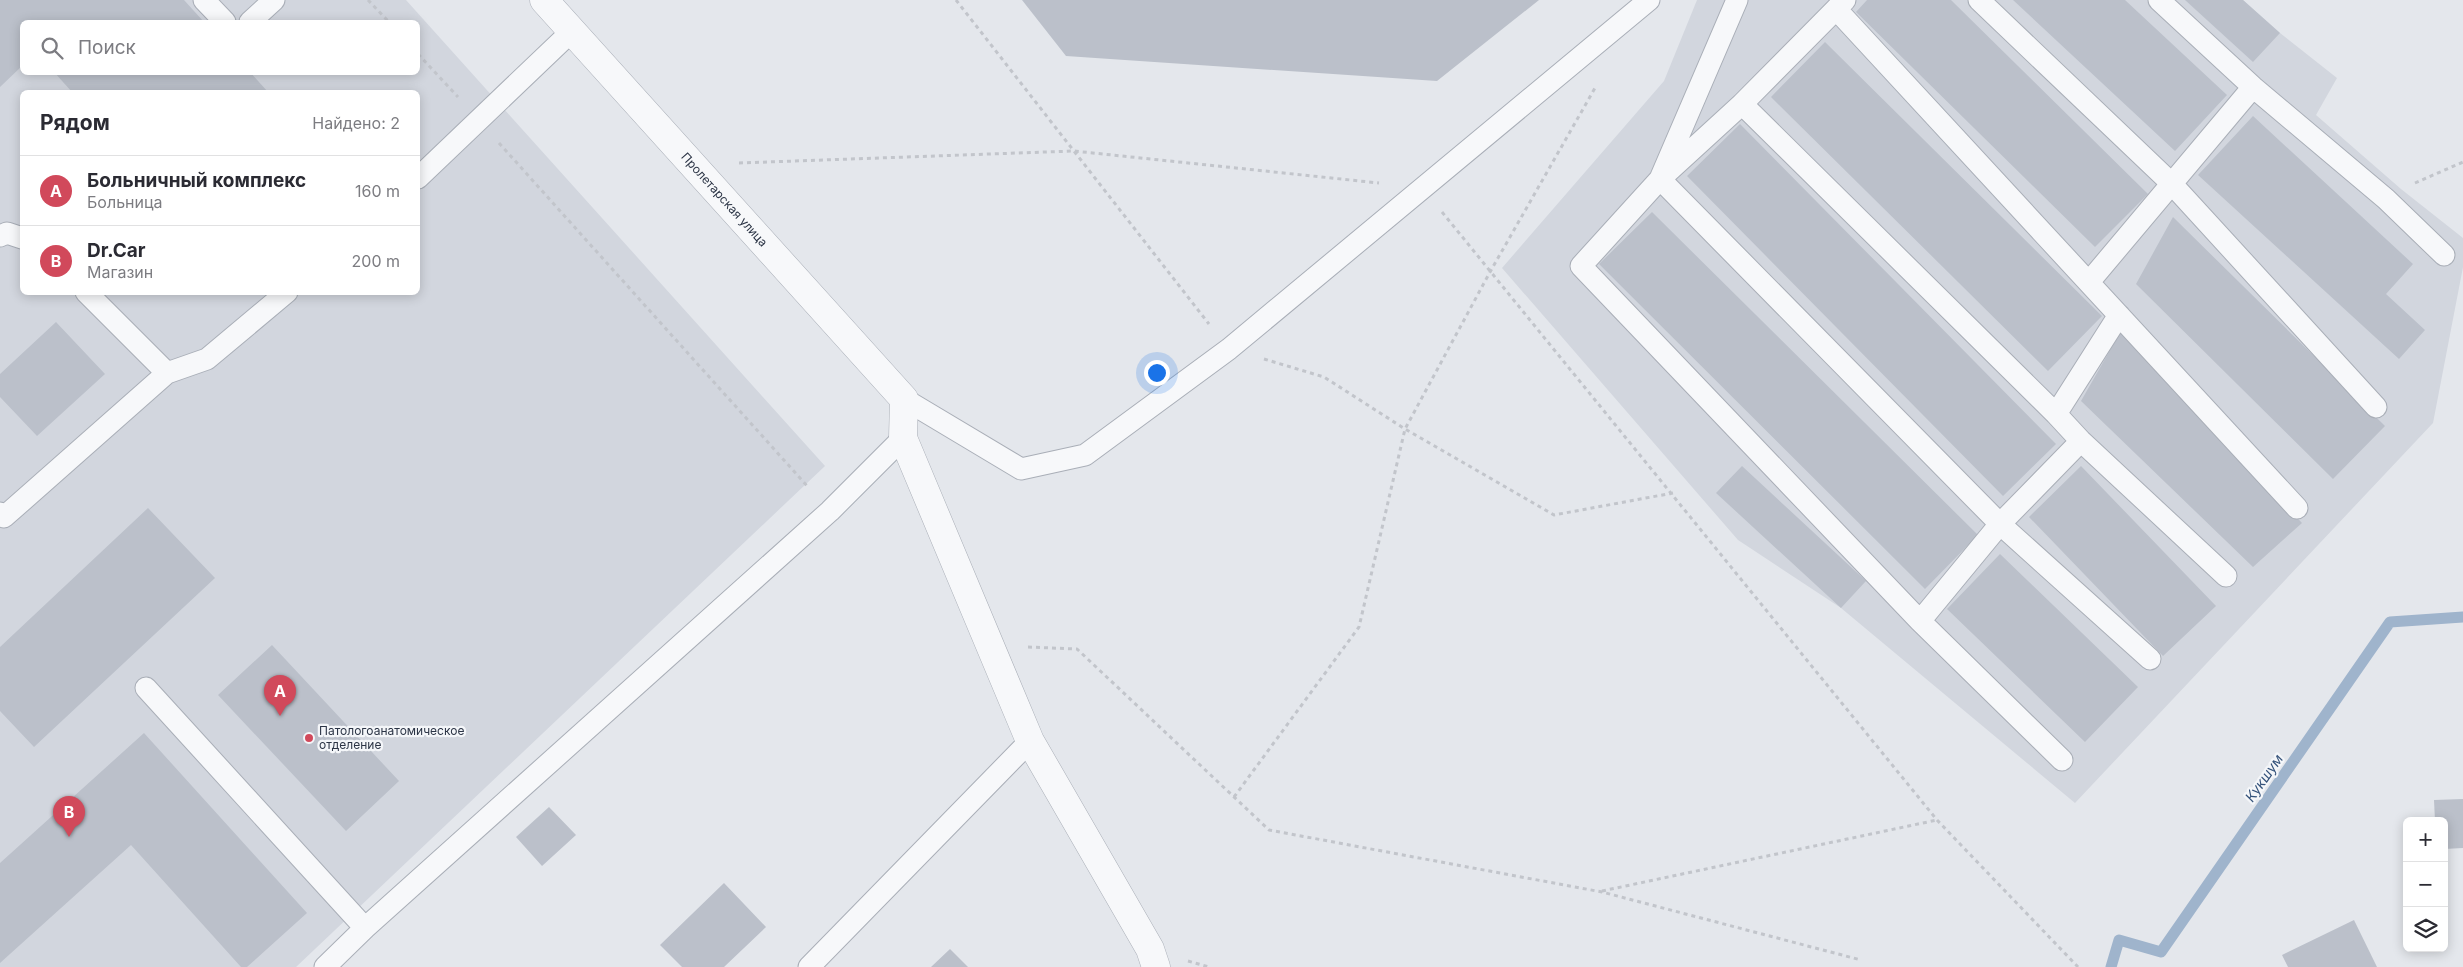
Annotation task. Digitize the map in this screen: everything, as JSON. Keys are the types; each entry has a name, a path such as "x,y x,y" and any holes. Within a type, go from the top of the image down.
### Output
{"street":[{"name":"Пролетарская улица","path":"544,0 904,399"},
{"path":"904,399 903,438 1030,741 1150,949 1156,967"}],"lane":[{"path":"204,0 223,20"},
{"path":"252,20 274,0"},
{"path":"904,399 1021,469 1085,455 1229,349 1649,0"},
{"path":"1660,179 1737,0"},
{"path":"1979,0 2171,183 2376,407"},
{"path":"2159,0 2253,87 2386,199 2444,255"},
{"path":"2062,760 1920,621 1581,266 1660,179 1742,104 1840,4 2089,282 2297,508"},
{"path":"420,176 480,121 572,31"},
{"path":"2089,282 2253,87"},
{"path":"1742,104 2056,414 2081,441 2226,576"},
{"path":"1660,179 2000,524 2150,659"},
{"path":"0,236 7,233 20,237"},
{"path":"89,295 167,372"},
{"path":"1,517 167,372 208,359 283,295"},
{"path":"2056,414 2119,315"},
{"path":"325,967 364,928 830,511 903,438"},
{"path":"1920,621 2000,524 2081,441"},
{"path":"146,688 364,928"},
{"path":"809,967 1030,741"}],"path":[{"path":"368,0 387,20"},
{"path":"956,0 1229,349 1324,377 1405,429 1554,515 1673,493"},
{"path":"420,56 830,511"},
{"path":"1234,797 1359,627 1405,429 1490,272 1597,83"},
{"path":"694,165 1074,151 1423,187 1490,272 1673,493 1938,820 2078,967"},
{"path":"2386,199 2400,189 2463,162"},
{"path":"990,645 1077,649 1269,830 1602,892 1861,960"},
{"path":"1602,892 1938,820"}],"shaded area":[{"path":"0,0 406,0 825,466 296,967 0,967"},
{"path":"1697,0 2243,0 2280,33 2337,78 2316,115 2401,189 2463,238 2463,267 2433,423 2075,803 1841,608 1738,540 1502,268 1664,81"}],"building":[{"path":"0,0 184,0 202,20 20,20 20,68 0,87"},
{"path":"1022,0 1539,0 1437,81 1066,56"},
{"path":"1867,0 1951,0 2148,194 2095,247 1856,12"},
{"path":"2013,0 2125,0 2227,95 2175,151"},
{"path":"2185,0 2243,0 2280,33 2253,62"},
{"path":"1825,42 2102,316 2048,371 1771,97"},
{"path":"57,75 253,75 266,90 70,90"},
{"path":"2253,116 2413,264 2386,294 2425,330 2399,359 2198,175"},
{"path":"1740,124 2056,444 2003,496 1687,176"},
{"path":"1652,212 1978,535 1925,589 1599,264"},
{"path":"2173,217 2385,426 2333,479 2136,284"},
{"path":"56,322 105,374 37,436 0,397 0,374"},
{"path":"2121,331 2302,523 2253,567 2081,401"},
{"path":"1742,466 1866,581 1841,608 1716,493"},
{"path":"2081,466 2216,606 2163,656 2029,517"},
{"path":"148,508 215,578 34,747 0,711 0,647"},
{"path":"2000,554 2138,687 2085,742 1947,609"},
{"name":"Патологоанатомическое отделение","path":"272,645 399,781 346,831 218,695"},
{"path":"144,733 307,913 247,967 241,967 131,845 0,963 0,863"},
{"path":"2463,799 2463,848 2448,849 2448,817 2435,817 2434,800"},
{"path":"549,807 576,835 542,866 516,837"},
{"path":"724,883 766,927 724,967 682,967 660,945"},
{"path":"2354,920 2377,967 2288,967 2282,955"},
{"path":"950,949 968,967 931,967"}],"waterway":[{"name":"Кукшум","path":"2111,967 2119,940 2161,952 2390,622 2463,617"}],"place":[{"name":"Больничный комплекс","path":"280,716"},
{"name":"Патологоанатомическое отделение","path":"309,738"},
{"name":"Dr.Car","path":"69,837"}]}
